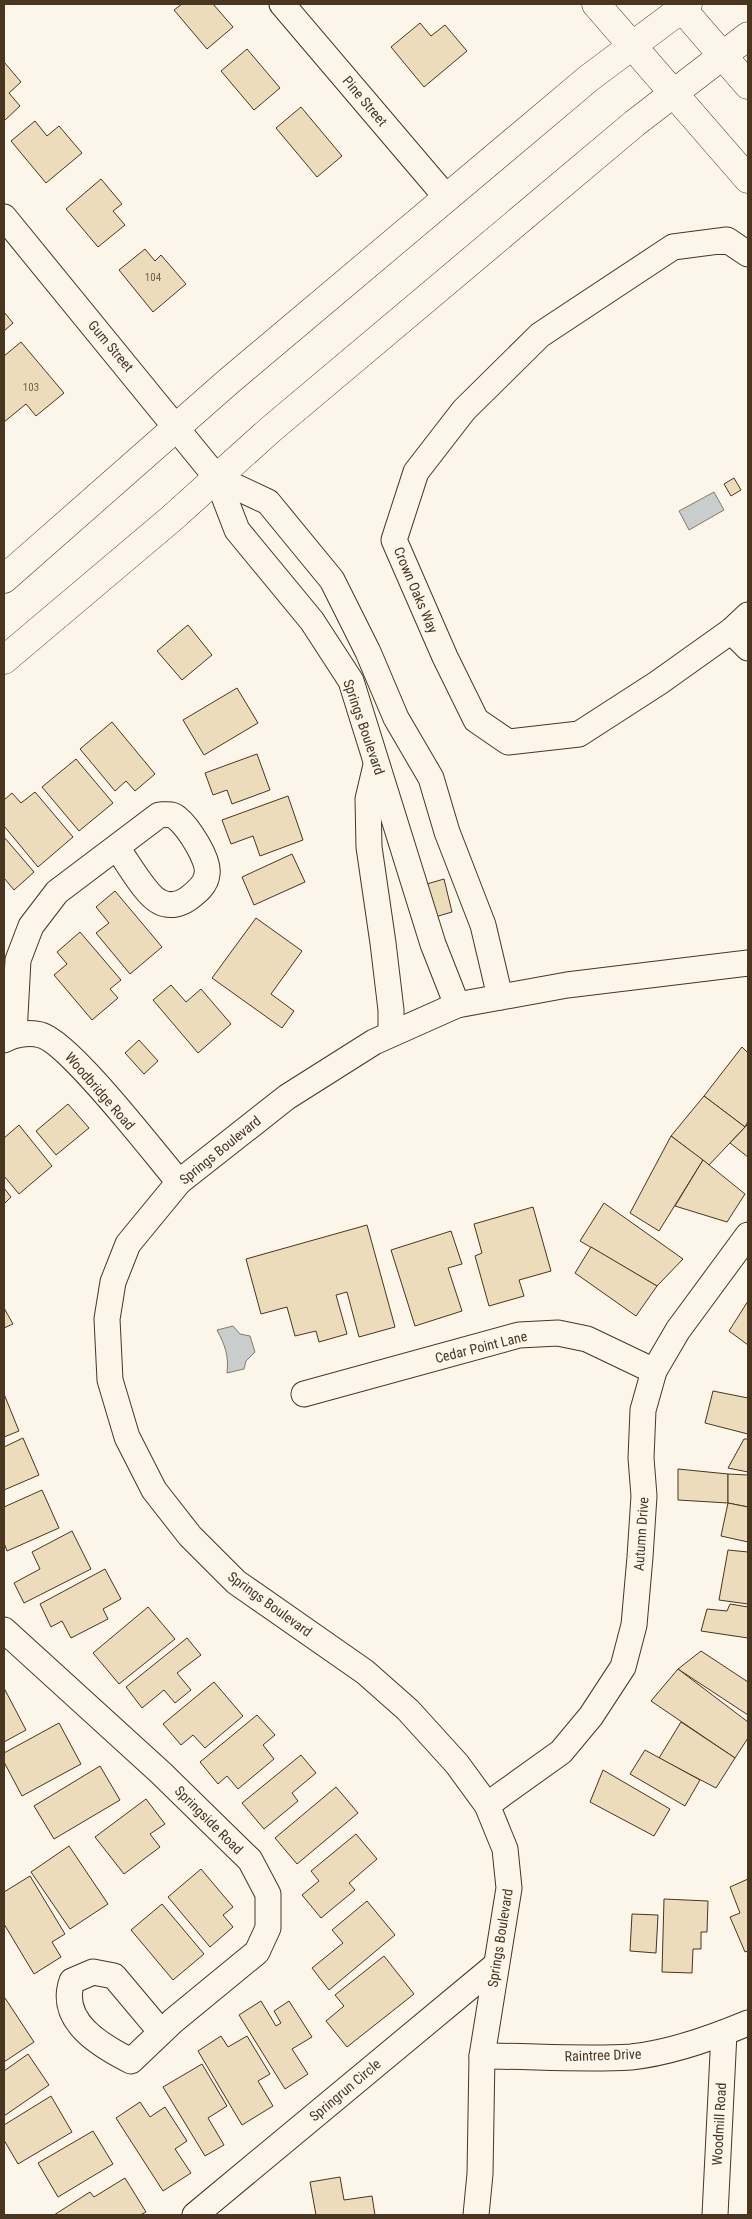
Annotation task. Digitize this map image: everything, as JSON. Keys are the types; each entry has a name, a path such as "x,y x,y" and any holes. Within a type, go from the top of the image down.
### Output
{"main road":[{"path":"596,4 748,179"},
{"path":"4,579 177,426 589,78 683,5 748,85"},
{"path":"4,660 218,478 270,430 605,149 748,36"}],"street":[{"name":"Pine Street","path":"282,4 447,198"},
{"name":"Gum Street","path":"4,217 218,478"},
{"name":"Crown Oaks Way","path":"743,631 579,734 508,742 476,720 445,657 394,540 416,472 464,410 540,335 673,247 727,240 748,254"},
{"name":"Springs Boulevard","path":"218,478 237,530 312,621 351,681 433,944 457,1005"},
{"path":"218,478 268,502 332,580 368,652 396,718 431,778 447,832 483,925 500,997"},
{"path":"376,765 368,799 369,847 387,972 391,1010 391,1034"},
{"path":"9,1037 18,960 31,926 57,892 117,848"},
{"name":"Springs Boulevard","path":"476,2215 480,2174 482,2056 509,1888 505,1849 487,1805 457,1764 408,1710 365,1672 236,1582 190,1536 154,1490 127,1437 110,1380 107,1319 113,1282 128,1244 179,1182 287,1097 374,1042 457,1005 649,974 748,963"},
{"name":"Woodbridge Road","path":"9,1037 41,1036 68,1053 179,1182"},
{"name":"Autumn Drive","path":"487,1805 561,1752 591,1716 623,1667 634,1624 640,1557 644,1496 641,1458 643,1410 654,1370 678,1330 748,1235"},
{"name":"Cedar Point Lane","path":"304,1394 519,1335 558,1333 587,1339 654,1370"},
{"name":"Springside Road","path":"4,1630 162,1773 250,1860 268,1894 268,1928 257,1952 161,2032"},
{"name":"Springrun Circle","path":"195,2215 496,1965"},
{"name":"Raintree Drive","path":"482,2056 632,2056 682,2046 724,2034 748,2023"},
{"name":"Woodmill Road","path":"715,2215 724,2034"}],"shaded area":[{"path":"714,492 724,510 689,530 679,511"},
{"path":"233,1326 240,1334 250,1336 255,1352 246,1361 244,1369 227,1373 226,1351 217,1330"}],"building":[{"path":"182,4 213,4 233,27 207,49 174,10"},
{"path":"420,23 431,36 445,25 467,51 424,87 391,47"},
{"path":"247,49 280,88 254,110 221,71"},
{"path":"4,62 21,82 9,93 20,106 4,121"},
{"path":"301,107 342,156 317,177 276,128"},
{"path":"35,121 47,136 59,126 82,153 46,183 11,141"},
{"path":"101,179 122,204 113,211 125,225 98,247 66,209"},
{"path":"145,249 155,261 161,255 186,284 153,312 119,270"},
{"path":"4,312 13,323 4,331"},
{"path":"21,342 64,393 36,416 26,404 4,422 4,356"},
{"path":"734,478 741,490 731,496 724,484"},
{"path":"188,625 212,655 182,680 157,651"},
{"path":"237,688 258,723 204,755 183,720"},
{"path":"112,722 155,774 135,791 126,781 115,791 80,749"},
{"path":"257,754 270,790 232,804 227,790 213,795 205,773"},
{"path":"76,759 113,803 79,831 42,787"},
{"path":"35,792 73,837 38,867 4,826 4,800 12,793 21,803"},
{"path":"288,796 303,840 260,856 253,836 231,844 222,820"},
{"path":"4,837 34,872 14,890 4,878"},
{"path":"292,854 305,882 254,905 242,877"},
{"path":"444,879 452,912 435,917 427,884"},
{"path":"115,891 162,947 130,974 96,933 109,923 96,907"},
{"path":"256,918 302,951 271,994 294,1011 282,1028 212,978"},
{"path":"80,932 121,980 110,989 118,998 92,1020 54,975 67,964 57,952"},
{"path":"171,985 186,1002 201,989 231,1024 198,1053 153,1000"},
{"path":"139,1040 158,1061 144,1074 125,1053"},
{"path":"742,1047 748,1053 748,1121 745,1127 704,1096"},
{"path":"704,1096 745,1127 709,1165 671,1136"},
{"path":"68,1104 89,1128 56,1155 36,1131"},
{"path":"748,1124 748,1157 730,1143"},
{"path":"19,1125 52,1166 19,1194 4,1176 4,1138"},
{"path":"671,1136 703,1160 659,1231 630,1213"},
{"path":"703,1160 745,1194 727,1222 675,1206"},
{"path":"4,1188 11,1197 4,1204"},
{"path":"604,1203 683,1259 657,1286 580,1241"},
{"path":"533,1207 551,1271 519,1280 524,1296 489,1306 475,1256 482,1253 474,1224"},
{"path":"367,1225 395,1327 359,1337 347,1292 336,1295 347,1334 319,1342 316,1331 295,1336 287,1307 261,1314 246,1259"},
{"path":"451,1231 462,1264 448,1268 462,1311 415,1326 391,1250"},
{"path":"591,1247 657,1286 636,1316 575,1273"},
{"path":"748,1301 748,1345 729,1331"},
{"path":"4,1308 13,1324 4,1328"},
{"path":"713,1391 748,1398 748,1434 705,1423"},
{"path":"4,1394 19,1431 4,1437"},
{"path":"23,1438 39,1475 4,1490 4,1447"},
{"path":"744,1439 748,1439 748,1472 728,1468"},
{"path":"678,1469 728,1474 728,1503 678,1500"},
{"path":"728,1474 748,1475 748,1507 728,1503"},
{"path":"42,1490 59,1528 7,1551 4,1543 4,1507"},
{"path":"728,1503 748,1507 748,1542 721,1536"},
{"path":"72,1531 91,1569 24,1603 14,1583 40,1569 32,1552"},
{"path":"728,1550 748,1552 748,1604 719,1600"},
{"path":"105,1569 121,1599 103,1609 108,1619 71,1638 62,1621 51,1627 40,1604"},
{"path":"730,1604 748,1607 748,1638 701,1631 707,1609 727,1611"},
{"path":"148,1607 175,1639 119,1684 93,1653"},
{"path":"187,1638 201,1655 177,1673 191,1690 175,1703 164,1690 142,1708 126,1687"},
{"path":"701,1651 748,1682 748,1715 678,1669"},
{"path":"678,1669 748,1722 748,1738 735,1758 651,1701"},
{"path":"214,1682 243,1716 205,1748 193,1735 181,1745 163,1724"},
{"path":"4,1688 26,1730 4,1742"},
{"path":"257,1715 275,1735 263,1745 274,1759 238,1789 227,1776 218,1784 200,1762"},
{"path":"681,1722 735,1758 716,1788 659,1758"},
{"path":"59,1723 81,1764 22,1796 4,1762 4,1753"},
{"path":"645,1750 700,1780 685,1806 630,1774"},
{"path":"301,1755 316,1773 292,1793 298,1801 264,1829 242,1803"},
{"path":"100,1766 120,1800 54,1839 34,1806"},
{"path":"603,1770 670,1809 654,1836 590,1802"},
{"path":"336,1787 358,1813 297,1864 275,1838"},
{"path":"146,1799 165,1824 150,1834 160,1847 124,1874 95,1837"},
{"path":"356,1834 377,1859 349,1883 355,1890 321,1918 302,1895 319,1881 311,1871"},
{"path":"69,1846 108,1904 70,1929 31,1872"},
{"path":"201,1869 233,1907 223,1915 233,1927 210,1947 168,1897"},
{"path":"30,1876 65,1934 52,1942 61,1957 34,1974 4,1924 4,1892"},
{"path":"748,1879 748,1951 745,1952 730,1917 740,1913 730,1887"},
{"path":"664,1899 708,1901 707,1932 701,1932 701,1949 693,1949 692,1973 662,1972"},
{"path":"367,1901 395,1935 329,1990 312,1968 343,1943 332,1930"},
{"path":"162,1904 204,1954 173,1980 131,1930"},
{"path":"632,1914 658,1915 656,1953 630,1951"},
{"path":"384,1956 414,1994 347,2047 326,2021 344,2006 335,1995"},
{"path":"4,1999 34,2042 4,2062"},
{"path":"261,2001 276,2026 281,2023 274,2011 289,2001 312,2037 292,2049 308,2074 285,2089 239,2015"},
{"path":"221,2036 228,2047 247,2036 270,2074 258,2081 273,2106 242,2125 198,2051"},
{"path":"28,2054 49,2085 4,2116 4,2071"},
{"path":"202,2064 227,2106 208,2118 224,2145 205,2156 163,2087"},
{"path":"51,2096 72,2132 18,2164 4,2140 4,2125"},
{"path":"140,2102 150,2117 165,2107 187,2141 175,2149 191,2173 163,2191 116,2118"},
{"path":"93,2131 113,2164 58,2197 38,2163"},
{"path":"340,2177 344,2200 372,2196 375,2215 316,2215 310,2182"},
{"path":"125,2178 146,2212 140,2215 54,2215 90,2192 94,2197"}]}
